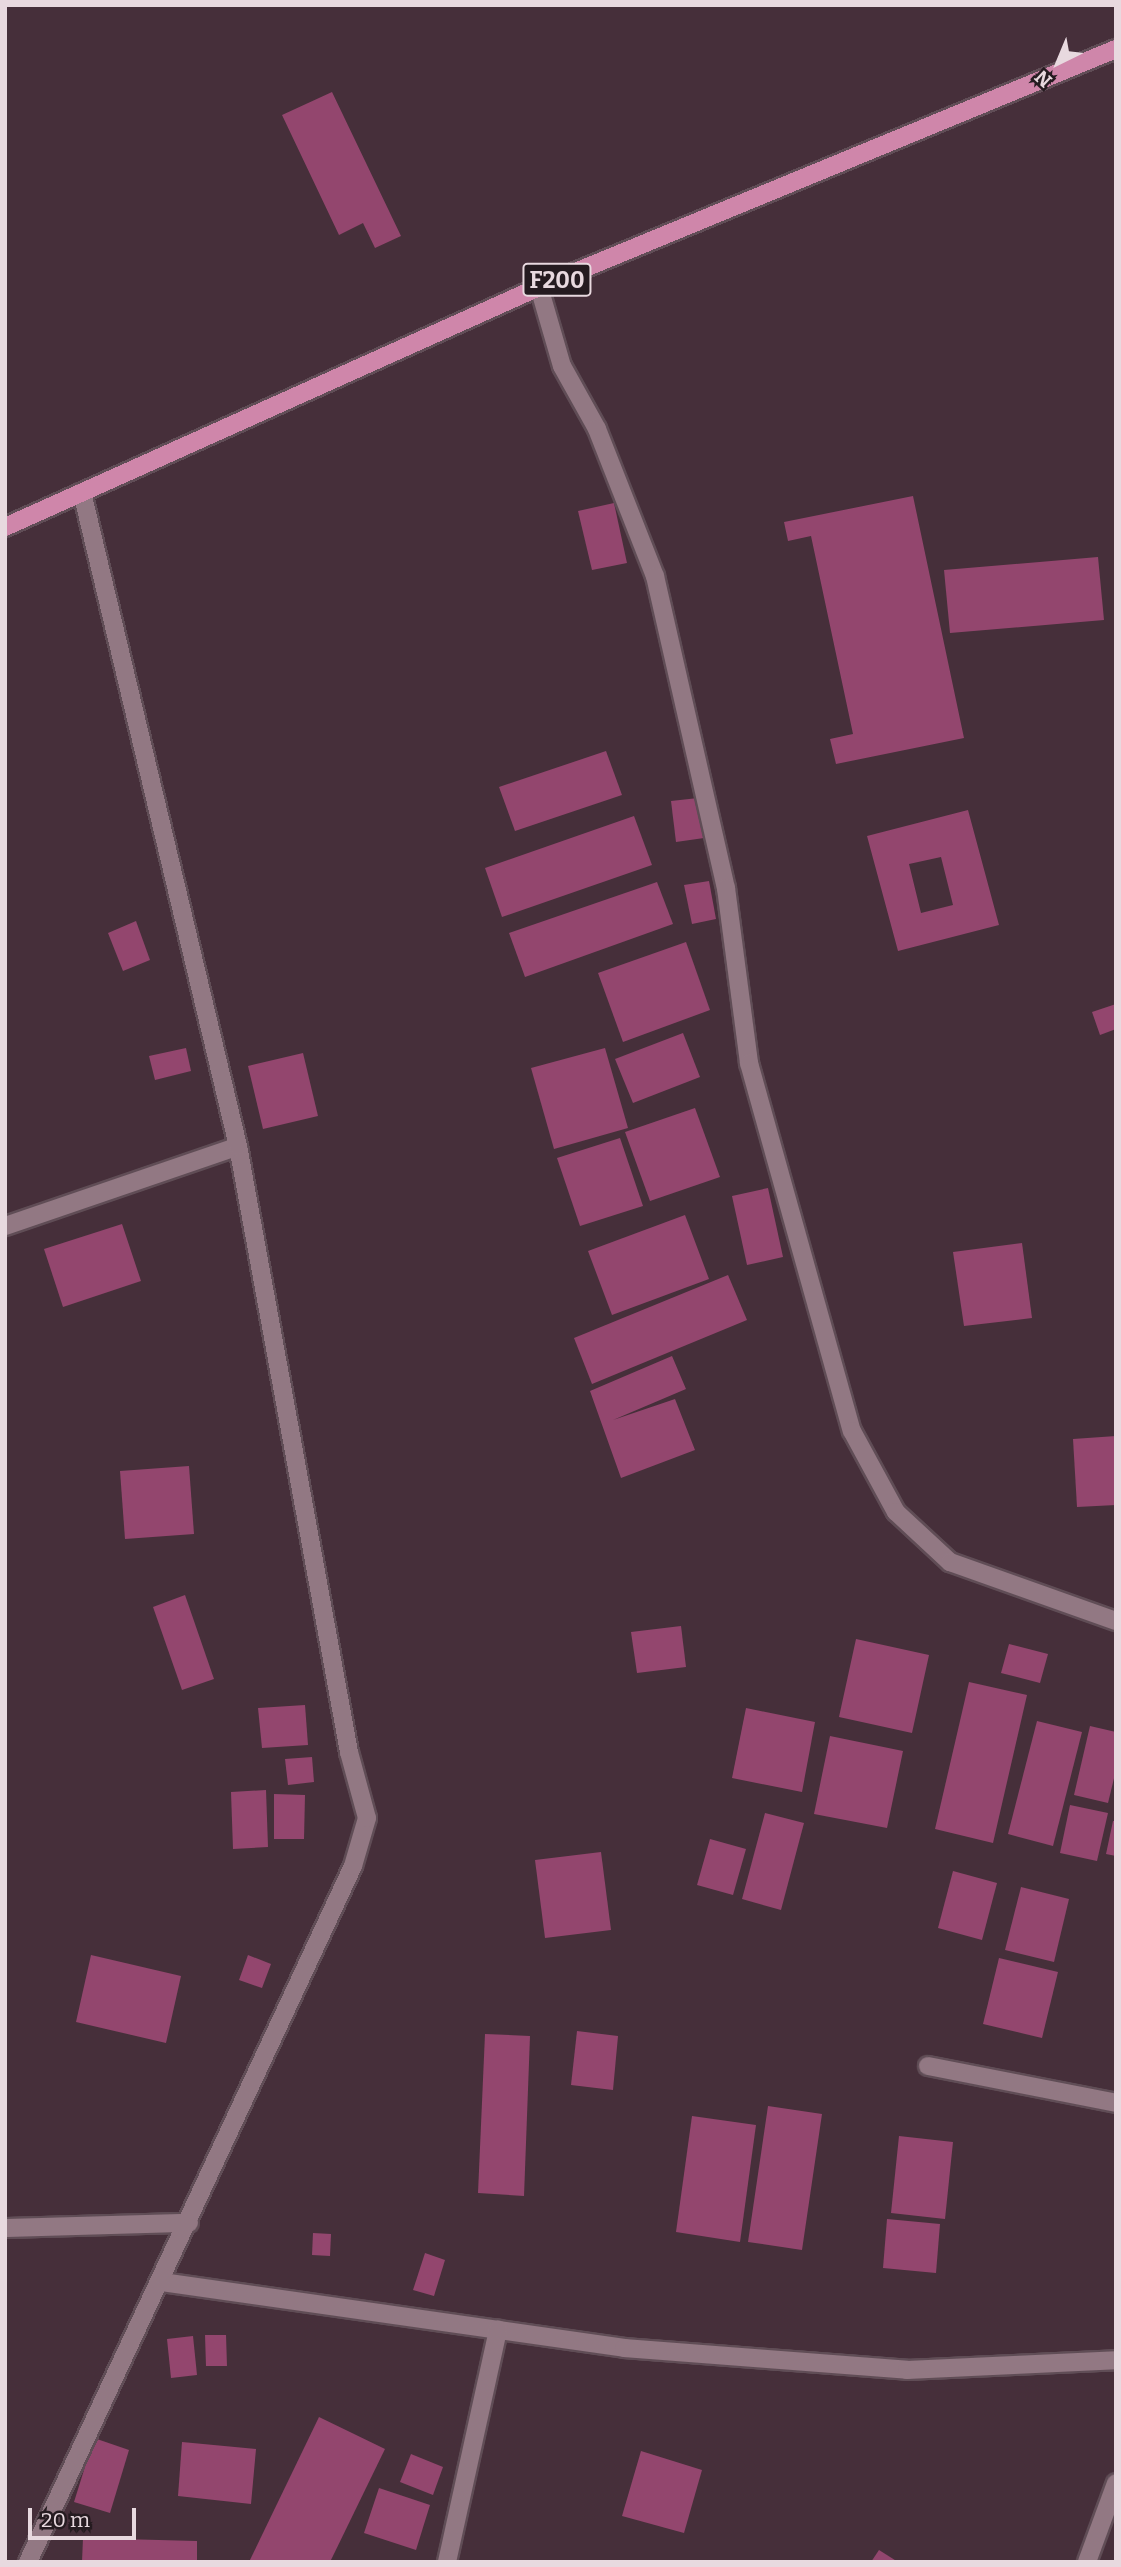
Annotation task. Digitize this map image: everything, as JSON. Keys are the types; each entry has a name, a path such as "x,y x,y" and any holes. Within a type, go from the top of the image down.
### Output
{"main road":[{"name":"F200","path":"5,527 539,288 1116,49"}],"street":[{"path":"539,288 562,366 597,429 655,576 726,888 749,1063 852,1431 896,1512 950,1563 1116,1621"},
{"path":"29,2562 190,2223 353,1866 367,1818 349,1752 238,1146 82,492"},
{"path":"5,1226 238,1146"},
{"path":"928,2066 1116,2103"},
{"path":"5,2228 190,2223"},
{"path":"162,2282 624,2348 907,2370 1116,2360"},
{"path":"447,2562 498,2330"},
{"path":"1087,2562 1116,2483"}],"building":[{"path":"332,92 401,236 375,248 363,223 339,235 282,115"},
{"path":"913,496 964,738 836,764 830,739 853,734 811,536 788,541 784,522"},
{"path":"614,503 627,563 592,570 578,511"},
{"path":"1098,557 1104,620 950,633 944,570"},
{"path":"606,751 622,795 515,831 499,787"},
{"path":"698,798 704,838 676,842 671,801"},
{"path":"968,810 999,925 898,951 867,836","holes":["941,857 953,905 921,913 909,864"]},
{"path":"634,816 652,865 502,917 485,868"},
{"path":"709,881 716,919 692,924 684,885"},
{"path":"657,882 673,924 525,977 509,933"},
{"path":"136,921 150,960 123,971 108,933"},
{"path":"686,942 710,1010 623,1042 598,973"},
{"path":"1116,1004 1116,1029 1100,1035 1092,1012"},
{"path":"683,1033 700,1077 633,1103 615,1059"},
{"path":"186,1048 191,1071 155,1080 149,1056"},
{"path":"605,1048 628,1128 554,1149 531,1068"},
{"path":"303,1053 318,1116 263,1129 248,1066"},
{"path":"695,1108 720,1177 650,1201 625,1132"},
{"path":"620,1138 643,1206 580,1226 557,1158"},
{"path":"768,1188 783,1257 747,1265 732,1196"},
{"path":"685,1215 709,1279 612,1315 588,1251"},
{"path":"122,1224 141,1281 63,1307 44,1249"},
{"path":"1022,1243 1032,1318 964,1326 953,1252"},
{"path":"728,1275 747,1320 592,1384 574,1338"},
{"path":"672,1356 686,1389 613,1420 675,1399 695,1450 621,1478 590,1391"},
{"path":"1116,1436 1116,1505 1077,1507 1073,1439"},
{"path":"189,1466 194,1534 125,1539 120,1471"},
{"path":"185,1595 214,1679 182,1690 153,1607"},
{"path":"681,1626 686,1667 637,1673 631,1632"},
{"path":"856,1639 929,1655 912,1733 839,1717"},
{"path":"1009,1644 1048,1654 1040,1683 1001,1673"},
{"path":"969,1682 1027,1695 993,1843 935,1829"},
{"path":"305,1705 308,1745 262,1748 258,1708"},
{"path":"746,1708 815,1722 802,1792 732,1778"},
{"path":"1037,1721 1082,1732 1053,1846 1008,1834"},
{"path":"1090,1726 1116,1732 1116,1770 1108,1803 1074,1795"},
{"path":"830,1736 903,1751 887,1828 814,1814"},
{"path":"312,1757 314,1782 288,1785 285,1759"},
{"path":"266,1790 268,1847 233,1849 231,1792"},
{"path":"274,1794 305,1795 304,1839 274,1839"},
{"path":"1070,1805 1108,1813 1097,1861 1060,1853"},
{"path":"765,1813 804,1823 781,1910 742,1899"},
{"path":"1113,1821 1116,1821 1116,1856 1106,1854"},
{"path":"710,1839 746,1849 733,1895 697,1885"},
{"path":"601,1852 611,1930 545,1938 535,1860"},
{"path":"953,1871 997,1883 982,1940 938,1928"},
{"path":"1021,1887 1069,1899 1054,1962 1005,1950"},
{"path":"91,1955 181,1976 166,2043 76,2022"},
{"path":"248,1955 271,1964 262,1988 239,1980"},
{"path":"999,1958 1058,1972 1042,2038 983,2024"},
{"path":"577,2031 618,2036 613,2090 571,2085"},
{"path":"485,2034 530,2036 524,2196 478,2193"},
{"path":"768,2106 822,2114 802,2250 748,2242"},
{"path":"692,2116 756,2125 740,2242 676,2232"},
{"path":"899,2136 953,2142 945,2219 891,2213"},
{"path":"887,2219 940,2224 936,2273 883,2268"},
{"path":"313,2233 331,2234 330,2256 312,2255"},
{"path":"425,2253 445,2260 434,2296 413,2290"},
{"path":"205,2335 226,2335 227,2366 206,2366"},
{"path":"193,2336 197,2375 171,2378 167,2339"},
{"path":"319,2417 385,2449 330,2562 249,2562"},
{"path":"94,2438 129,2450 110,2513 74,2502"},
{"path":"182,2442 256,2449 251,2504 178,2496"},
{"path":"641,2451 702,2470 684,2533 622,2516"},
{"path":"411,2454 443,2467 433,2495 400,2482"},
{"path":"379,2488 430,2505 416,2550 364,2533"},
{"path":"83,2538 197,2541 197,2562 82,2562"},
{"path":"879,2550 898,2562 871,2562"}]}
